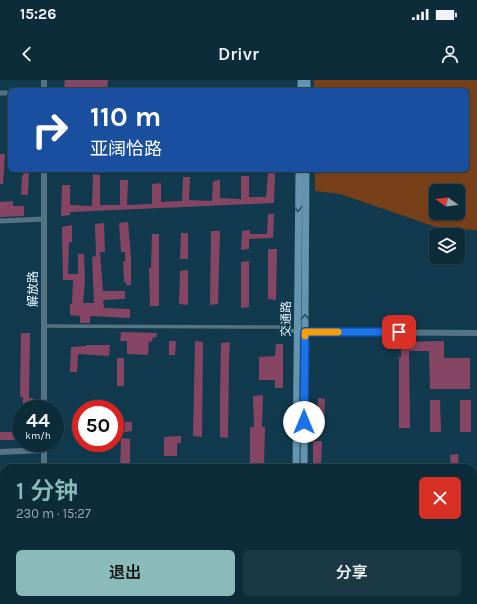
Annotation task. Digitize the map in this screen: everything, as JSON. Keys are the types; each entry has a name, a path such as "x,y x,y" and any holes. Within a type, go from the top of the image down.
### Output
{"main road":[{"name":"交通路","path":"296,464 296,332 299,172"},
{"path":"304,464 306,172"}],"street":[{"name":"解放路","path":"44,172 44,400"},
{"path":"0,221 44,219"},
{"path":"44,326 281,327 296,332 477,333"},
{"path":"0,452 12,451"},
{"path":"44,452 44,464"}],"shaded area":[{"path":"314,80 477,80 477,230 465,229 465,228 439,228 340,194 315,191 315,172 469,172 469,88 314,88"}],"building":[{"path":"65,80 108,80 107,88 67,88 64,86"},
{"path":"0,154 5,154 3,184 0,184"},
{"path":"24,172 29,172 28,195 21,195 22,177"},
{"path":"268,173 275,173 274,203 70,212 70,215 61,216 62,185 70,185 70,205 92,206 93,174 100,175 100,205 120,205 120,180 128,180 127,205 152,204 152,184 161,183 161,202 182,201 183,177 190,177 189,200 212,201 213,181 220,180 220,198 241,199 241,176 249,176 249,197 266,197"},
{"path":"13,201 13,206 24,206 24,216 0,217 0,202"},
{"path":"268,214 274,214 273,238 249,239 249,249 241,250 242,231 250,230 250,234 267,234"},
{"path":"128,222 131,257 131,285 126,285 126,282 124,282 123,261 125,262 125,252 121,252 119,223"},
{"path":"104,223 105,252 100,252 103,291 125,291 125,299 103,300 104,308 130,309 130,318 90,316 90,323 80,323 80,316 70,315 73,280 63,280 62,227 72,225 72,242 69,242 68,274 78,274 78,254 84,254 85,281 83,303 94,303 92,257 96,256 95,224"},
{"path":"211,231 220,231 218,304 210,305"},
{"path":"181,233 188,233 188,259 180,259"},
{"path":"152,234 159,234 159,306 150,306 149,268 151,268"},
{"path":"268,249 277,249 276,300 268,299"},
{"path":"249,261 249,307 241,308 241,262"},
{"path":"188,270 188,305 179,304 180,271"},
{"path":"121,332 157,333 156,338 153,337 152,342 149,341 148,355 127,354 127,341 120,341"},
{"path":"21,333 30,333 29,398 33,398 33,400 23,400 23,397 20,397"},
{"path":"169,341 176,341 175,355 169,355"},
{"path":"195,341 203,342 202,437 193,436"},
{"path":"444,341 444,358 470,358 470,389 430,389 429,351 409,351 410,428 399,428 399,357 401,357 401,342"},
{"path":"230,342 228,438 220,437 221,343"},
{"path":"276,344 283,344 283,388 275,388 275,380 259,380 259,357 275,356"},
{"path":"86,345 110,345 109,356 78,354 77,372 70,372 71,347"},
{"path":"117,358 124,358 124,386 117,386"},
{"path":"263,395 262,427 265,427 264,464 250,464 250,427 254,427 253,396"},
{"path":"318,398 325,399 324,429 317,429"},
{"path":"430,400 440,400 441,432 430,432"},
{"path":"460,400 471,400 471,432 460,432"},
{"path":"124,422 132,422 132,431 124,432"},
{"path":"0,432 12,432 12,440 0,440"},
{"path":"181,436 181,443 177,443 177,456 164,456 164,437"},
{"path":"124,438 130,439 130,464 120,464 121,452 124,452"},
{"path":"313,441 322,441 321,464 313,464"},
{"path":"458,454 459,464 451,464 450,455"}],"slow traffic":[{"path":"305,336 305,332 338,332"}],"route":[{"path":"304,422 305,332 399,332"}]}
